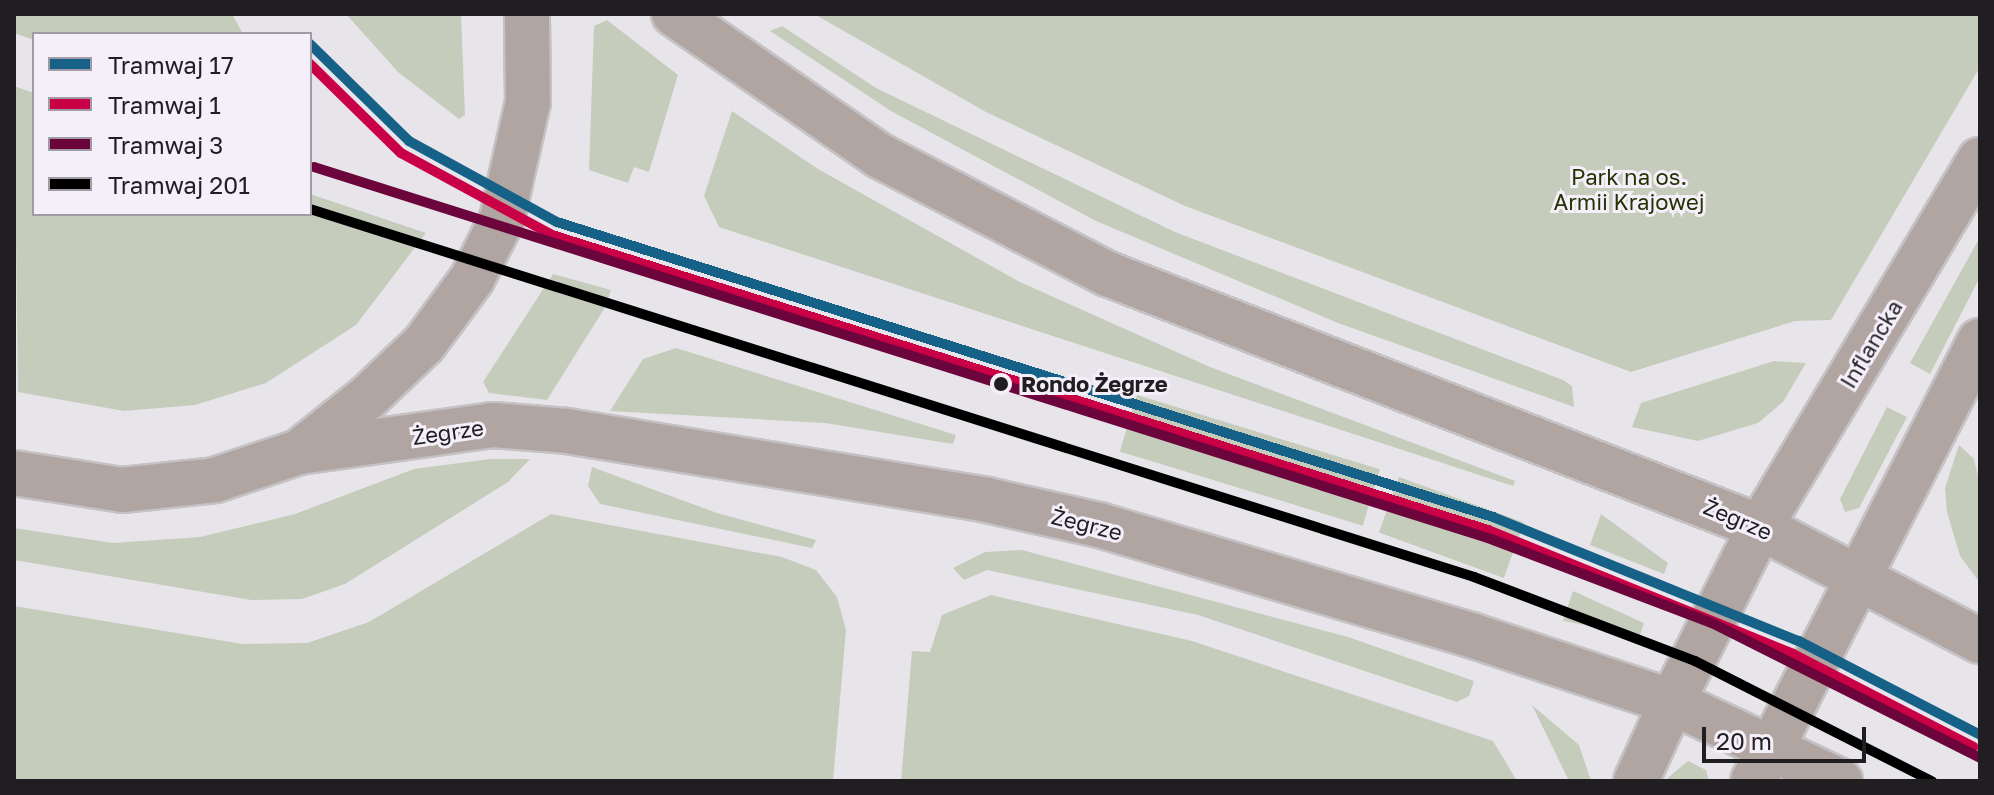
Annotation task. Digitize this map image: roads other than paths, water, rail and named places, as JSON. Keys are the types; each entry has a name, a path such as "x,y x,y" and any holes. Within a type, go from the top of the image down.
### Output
{"street":[{"path":"14,473 122,490 215,480 299,452 424,344 472,279 519,161 529,87 527,14"},
{"name":"Żegrze","path":"674,14 880,156 1108,274 1760,527 1980,641"},
{"name":"Inflancka","path":"1636,781 1760,527 1980,160"},
{"path":"1763,763 1863,578 1980,341"},
{"name":"Żegrze","path":"299,452 522,427 987,500 1355,598 1672,702 1763,763 1840,781"}],"tram line":[{"name":"17","path":"312,46 409,141 557,222 1493,517 1799,641 1980,735"},
{"name":"1","path":"312,66 401,153 552,235 1488,530 1793,654 1974,747"},
{"name":"3","path":"314,167 1488,538 1712,623 1980,758"},
{"name":"201","path":"312,210 1474,577 1695,661 1932,781"}],"place":[{"name":"Rondo Żegrze","path":"1001,384"}],"park label":[{"name":"Park na os. Armii Krajowej","path":"1629,188"}]}
